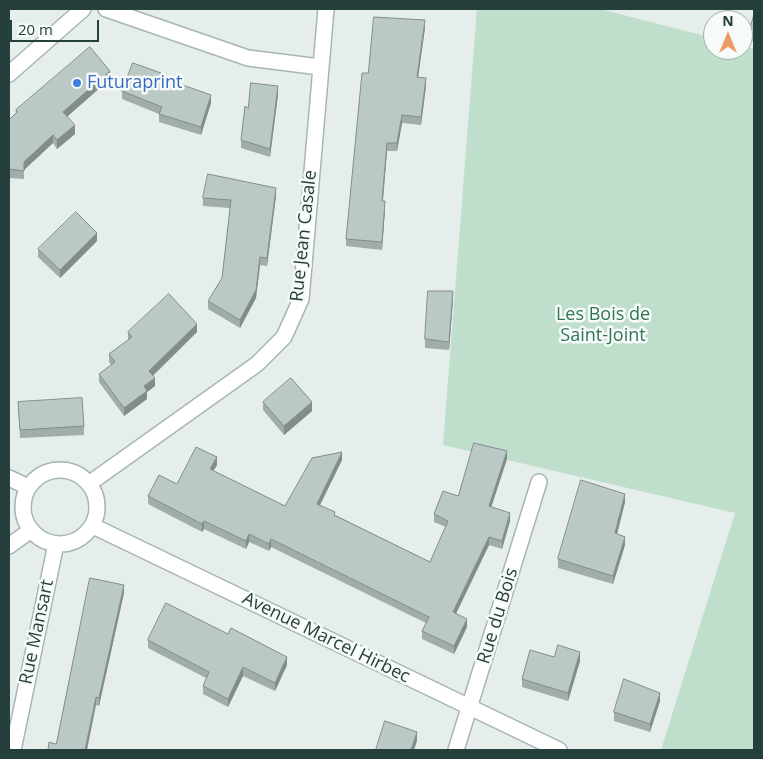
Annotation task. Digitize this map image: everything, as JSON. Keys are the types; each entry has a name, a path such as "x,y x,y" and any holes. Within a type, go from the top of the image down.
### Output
{"street":[{"path":"9,74 83,9"},
{"path":"106,9 248,58 320,67"},
{"name":"Rue Jean Casale","path":"90,483 256,364 284,337 301,299 326,9"},
{"path":"58,469 70,470 81,475 90,483 96,493 98,504 97,516 93,526 77,541 67,544 46,542 31,530 22,509 28,487 36,478 46,472 58,469"},
{"path":"9,478 28,487"},
{"name":"Rue du Bois","path":"456,750 539,482"},
{"name":"Avenue Marcel Hirbec","path":"93,526 559,750"},
{"path":"9,546 31,530"},
{"name":"Rue Mansart","path":"13,750 56,544"}],"green space":[{"name":"Les Bois de Saint-Joint","path":"477,9 600,9 703,35 703,60 753,60 754,49 754,750 661,750 735,513 443,445"}],"building":[{"path":"754,15 754,34 753,34"},
{"path":"374,17 425,20 417,77 426,78 421,117 402,115 397,143 387,143 382,201 385,201 382,242 346,239 362,73 368,73"},
{"path":"90,47 110,71 63,112 75,125 57,140 53,135 24,162 24,171 9,169 9,120 17,112 16,110"},
{"path":"133,63 161,73 160,77 211,95 201,127 159,114 162,107 122,91"},
{"path":"251,83 278,86 270,149 241,140 245,106 248,108"},
{"path":"208,174 276,188 267,258 260,257 256,290 240,320 208,301 222,278 231,200 203,198"},
{"path":"76,212 97,233 60,270 38,249"},
{"path":"428,291 453,291 449,342 425,339"},
{"path":"169,294 197,324 149,371 155,378 144,386 147,391 124,408 99,374 115,362 109,354 132,337 128,332"},
{"path":"291,378 312,402 284,426 263,402"},
{"path":"82,398 84,426 20,430 18,402"},
{"path":"474,443 507,451 489,506 510,513 502,541 489,537 453,612 467,619 454,646 422,631 429,617 271,539 269,544 249,534 246,541 204,521 202,524 148,496 159,475 177,484 196,447 217,457 210,469 285,506 312,458 342,452 317,504 335,512 334,515 430,562 448,521 434,514 443,491 458,496"},
{"path":"581,480 625,494 615,533 625,537 613,576 558,559"},
{"path":"90,578 124,585 99,698 96,697 85,750 48,750 49,742 56,744"},
{"path":"166,603 228,634 231,628 287,657 275,683 243,667 228,699 203,686 209,672 148,640"},
{"path":"558,645 580,652 568,693 522,679 530,650 554,657"},
{"path":"624,679 660,693 650,724 614,712"},
{"path":"385,721 417,732 411,750 376,750"}],"place":[{"name":"Futuraprint","path":"77,83"}]}
